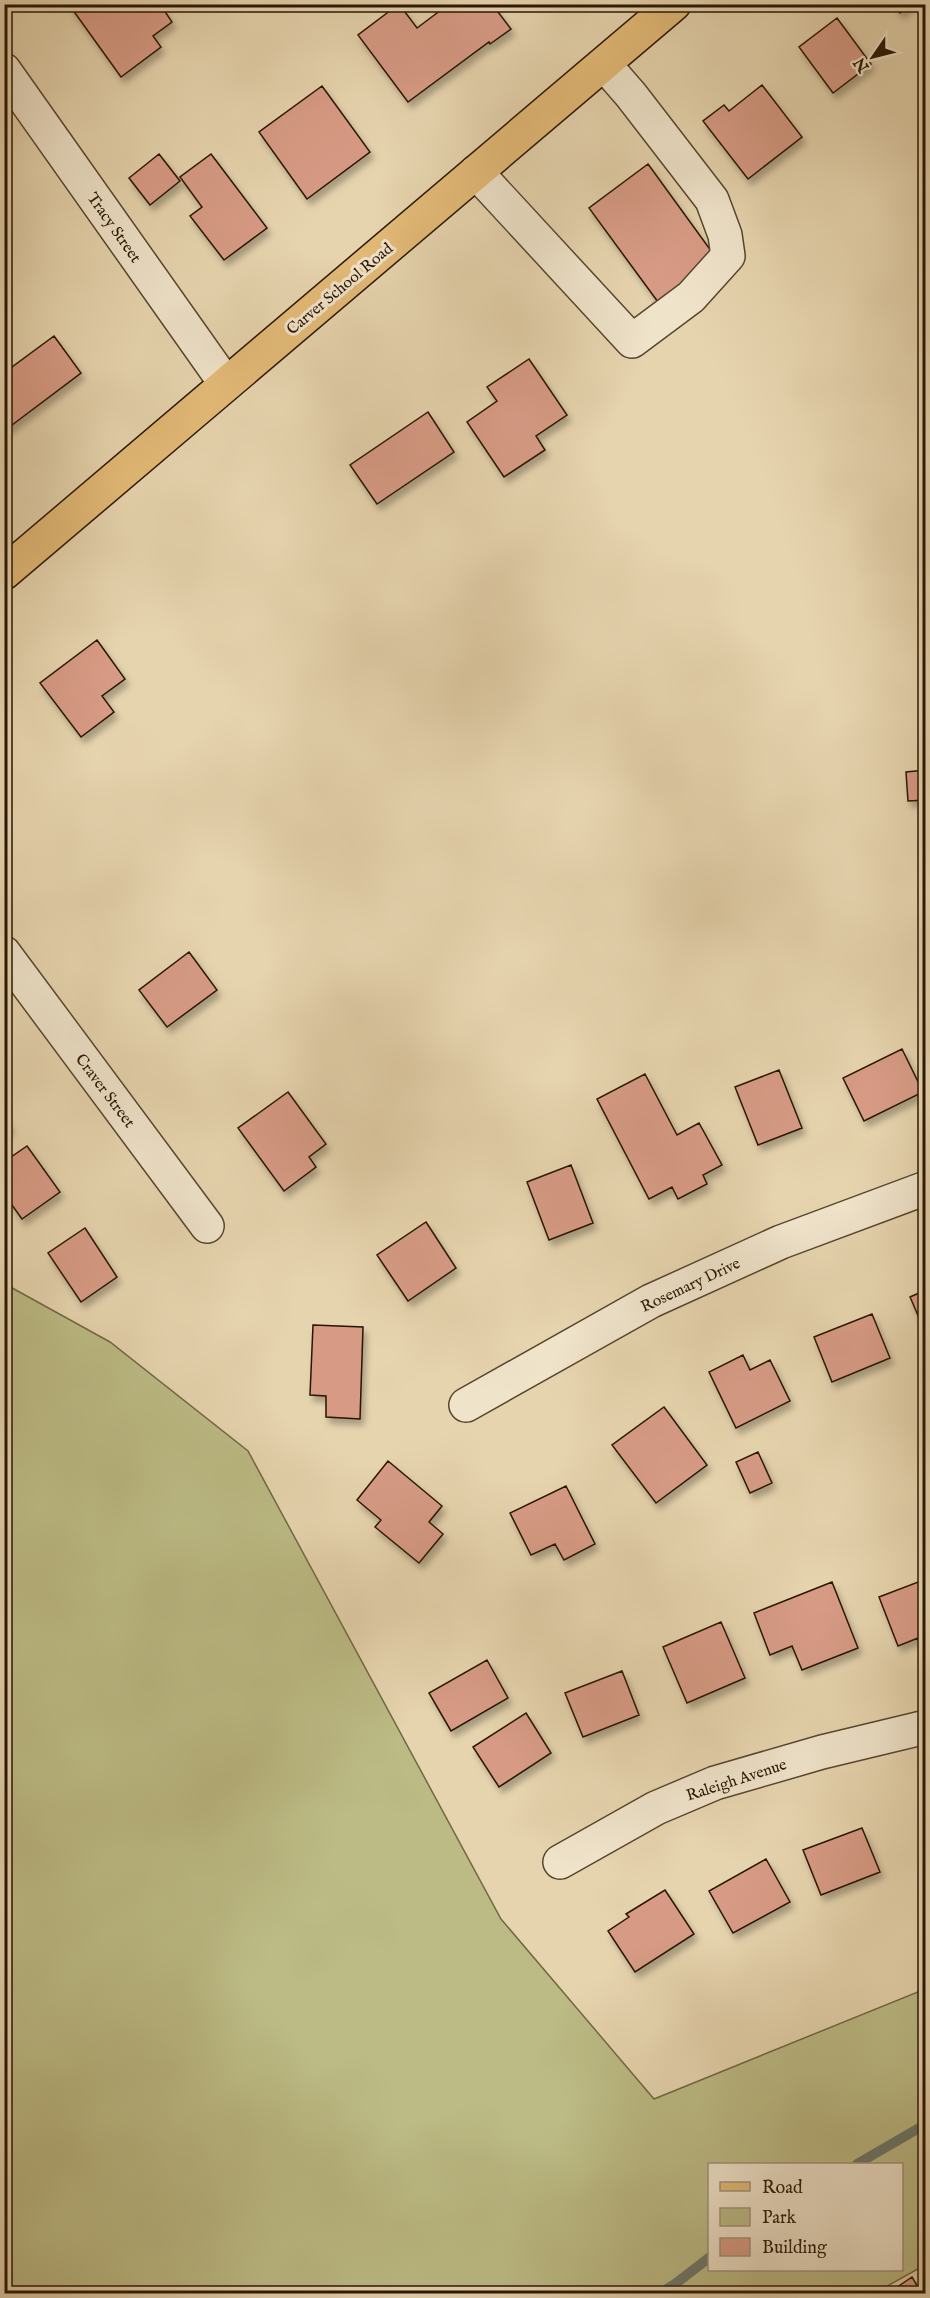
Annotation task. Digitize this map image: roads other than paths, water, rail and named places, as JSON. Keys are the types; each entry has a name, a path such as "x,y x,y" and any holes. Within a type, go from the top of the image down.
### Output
{"main road":[{"name":"Carver School Road","path":"4,573 674,4"}],"street":[{"path":"476,172 632,341 691,297 728,256 725,235 712,200 631,95 604,64"},
{"name":"Tracy Street","path":"4,70 226,384"},
{"name":"Craver Street","path":"4,953 207,1226"},
{"name":"Rosemary Drive","path":"466,1406 651,1301 781,1242 926,1188"},
{"name":"Raleigh Avenue","path":"560,1862 656,1808 715,1782 822,1752 926,1727"}],"waterway":[{"path":"859,2163 926,2124"},
{"path":"659,2294 708,2259"}]}
